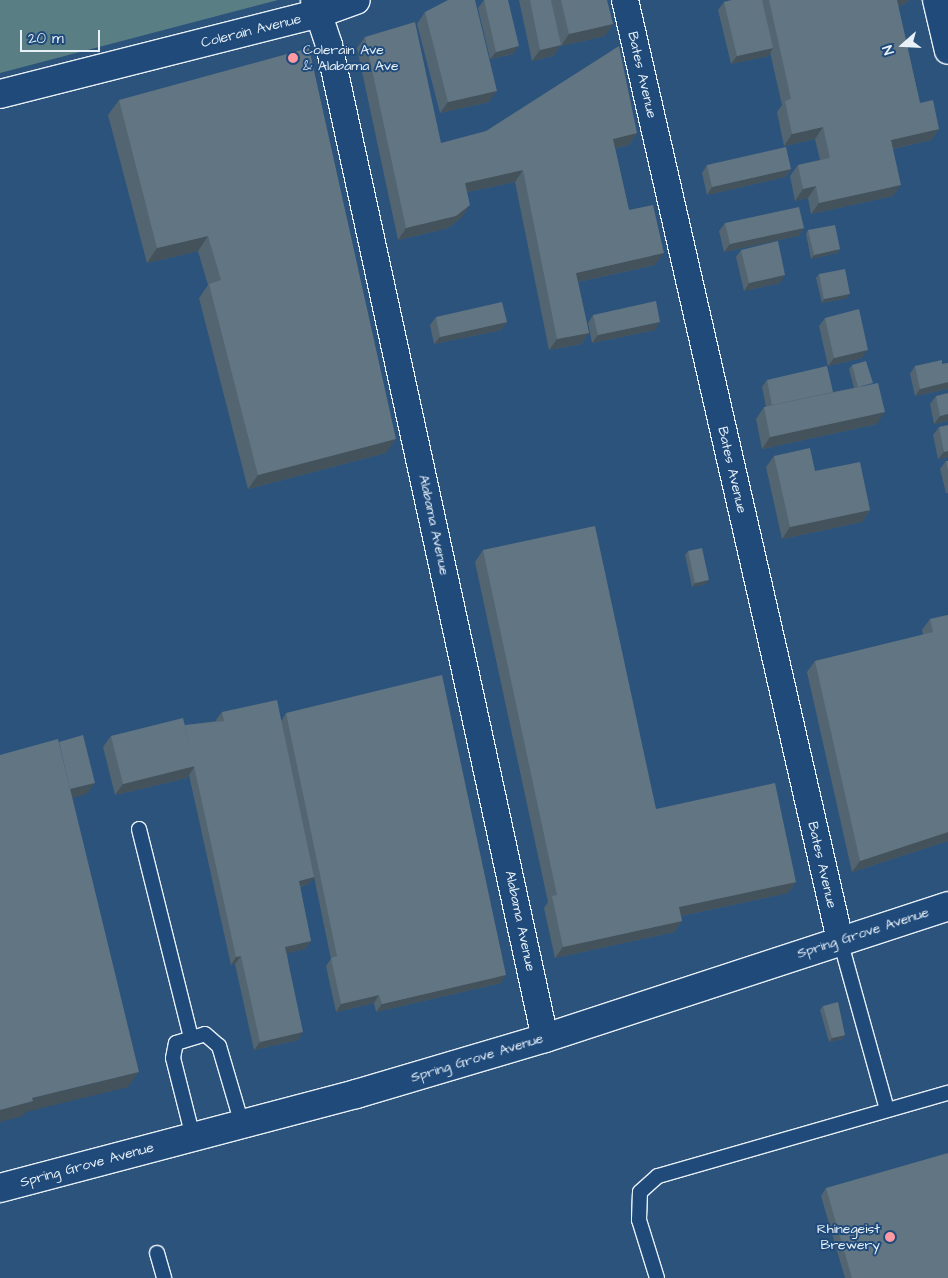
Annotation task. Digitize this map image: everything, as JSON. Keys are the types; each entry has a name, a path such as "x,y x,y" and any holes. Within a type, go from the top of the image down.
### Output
{"main road":[{"name":"Colerain Avenue","path":"0,94 316,7 356,0"},
{"name":"Spring Grove Avenue","path":"0,1188 242,1124 545,1038 948,906"}],"street":[{"name":"Bates Avenue","path":"625,0 840,940"},
{"path":"936,0 948,51"},
{"name":"Alabama Avenue","path":"316,7 329,45 545,1038"}],"lane":[{"path":"139,829 191,1038"},
{"path":"840,940 887,1110"},
{"path":"192,1137 173,1058 176,1043 205,1034 218,1046 242,1124"},
{"path":"657,1278 639,1220 640,1192 658,1176 948,1093"},
{"path":"157,1253 164,1278"}],"green space":[{"path":"0,0 278,0 0,73"}],"building":[{"path":"448,0 475,0 497,91 448,102 425,12"},
{"path":"484,0 508,0 519,46 496,52"},
{"path":"530,0 551,0 561,45 540,50"},
{"path":"561,0 607,0 613,24 569,34"},
{"path":"732,0 762,0 773,48 737,56 724,2"},
{"path":"769,0 897,0 920,103 933,100 939,129 891,140 901,185 819,203 816,186 803,189 798,165 830,158 823,127 792,134 785,101 791,99"},
{"path":"415,22 441,143 486,131 619,46 637,133 613,139 629,210 653,205 664,253 576,273 589,333 557,339 523,170 465,183 470,205 456,216 406,228 365,37"},
{"path":"309,48 396,439 258,475 209,284 221,280 208,236 157,248 119,100"},
{"path":"786,147 791,169 712,187 707,165"},
{"path":"799,207 804,228 730,244 725,223"},
{"path":"835,225 840,249 814,255 808,230"},
{"path":"778,241 785,275 749,283 741,250"},
{"path":"845,269 850,294 824,299 819,274"},
{"path":"656,301 660,322 598,335 593,315"},
{"path":"502,302 507,322 440,337 436,317"},
{"path":"859,309 868,350 834,358 825,318"},
{"path":"942,360 942,364 948,363 948,382 920,389 915,366"},
{"path":"866,361 873,383 858,387 852,365"},
{"path":"827,366 833,392 772,405 767,380"},
{"path":"878,383 885,412 770,437 764,407"},
{"path":"948,393 948,414 940,416 936,396"},
{"path":"948,425 948,451 944,452 939,427"},
{"path":"810,448 815,471 860,462 870,510 790,527 774,456"},
{"path":"595,526 656,809 775,783 796,882 679,907 682,921 563,947 552,896 557,895 483,550"},
{"path":"702,548 709,580 695,583 688,551"},
{"path":"948,615 948,832 860,861 815,661 933,632 930,619"},
{"path":"442,675 506,975 382,1004 379,995 341,1004 331,958 337,956 286,713"},
{"path":"277,700 314,877 299,881 311,941 285,947 303,1032 260,1042 241,956 236,957 185,725 224,721 222,712"},
{"path":"183,718 195,766 123,784 111,736"},
{"path":"83,735 95,783 70,789 59,742"},
{"path":"58,739 139,1072 32,1098 33,1101 0,1110 0,755"},
{"path":"838,1002 845,1035 832,1038 823,1006"},
{"name":"Rhinegeist Brewery","path":"948,1153 948,1278 852,1278 826,1188"}],"place":[{"name":"Colerain Ave & Alabama Ave","path":"293,58"},
{"name":"Rhinegeist Brewery","path":"890,1237"}]}
